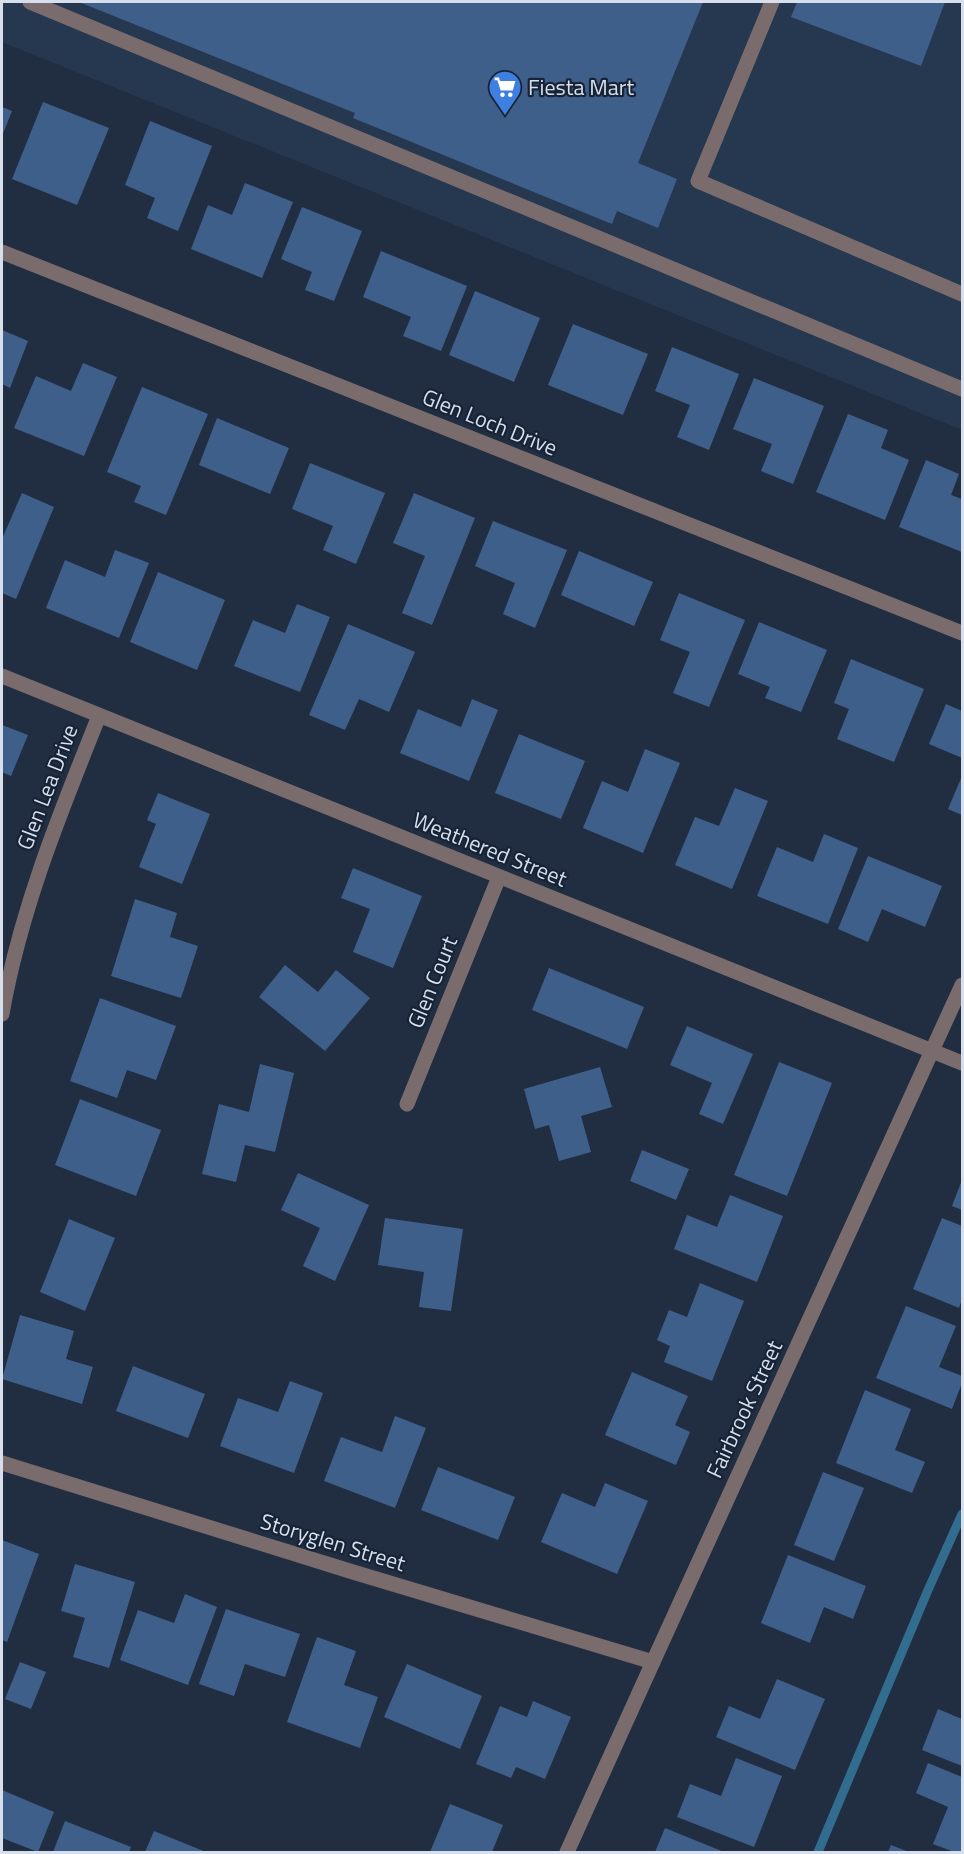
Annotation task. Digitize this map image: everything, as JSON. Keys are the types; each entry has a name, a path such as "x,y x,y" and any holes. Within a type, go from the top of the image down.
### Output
{"street":[{"path":"30,2 963,389"},
{"path":"772,2 698,181 963,294"},
{"name":"Glen Loch Drive","path":"2,252 963,633"},
{"name":"Weathered Street","path":"2,676 963,1063"},
{"name":"Glen Lea Drive","path":"2,1014 8,981 41,864 99,716"},
{"name":"Glen Court","path":"407,1104 499,877"},
{"name":"Fairbrook Street","path":"567,1852 963,985"},
{"name":"Storyglen Street","path":"2,1463 652,1662"}],"shaded area":[{"path":"2,2 962,2 962,430 2,42"}],"building":[{"name":"Fiesta Mart","path":"79,2 703,2 638,163 677,179 658,228 617,211 612,224 353,118 355,113"},
{"path":"797,2 945,2 921,66 791,17"},
{"path":"43,102 109,128 77,205 12,179"},
{"path":"2,107 12,111 2,136"},
{"path":"150,121 212,146 178,231 147,218 155,198 125,185"},
{"path":"245,183 293,202 262,278 191,249 208,205 232,215"},
{"path":"302,207 362,231 334,301 305,290 312,272 281,259"},
{"path":"381,251 467,286 441,351 403,336 411,317 363,297"},
{"path":"475,291 540,318 514,382 449,355"},
{"path":"573,324 648,354 623,415 548,385"},
{"path":"2,330 28,341 10,388 2,384"},
{"path":"672,347 739,374 709,450 677,437 690,405 655,391"},
{"path":"83,363 117,377 84,456 14,428 36,376 71,391"},
{"path":"754,378 824,406 793,484 761,471 772,444 733,429"},
{"path":"142,387 208,414 166,515 134,502 141,486 107,472"},
{"path":"848,414 888,430 881,448 909,460 885,520 816,492"},
{"path":"217,418 289,448 270,494 199,465"},
{"path":"926,460 959,474 951,495 962,499 962,552 899,527"},
{"path":"310,463 385,493 356,564 323,550 333,526 292,509"},
{"path":"22,493 54,507 16,599 2,593 2,539"},
{"path":"414,493 475,518 432,625 402,613 425,556 393,543"},
{"path":"493,521 567,550 535,628 503,614 515,583 475,566"},
{"path":"115,550 149,563 119,638 46,608 65,560 105,577"},
{"path":"579,551 653,582 634,626 561,595"},
{"path":"158,572 225,600 197,670 130,642"},
{"path":"679,593 745,620 709,707 673,693 690,652 660,640"},
{"path":"297,604 330,617 300,692 234,666 253,620 285,633"},
{"path":"759,622 827,650 801,712 765,698 770,687 738,674"},
{"path":"348,624 415,652 389,712 359,699 345,730 309,715"},
{"path":"851,659 924,689 894,762 837,739 849,709 834,703"},
{"path":"472,699 498,710 469,781 400,753 418,709 461,727"},
{"path":"946,704 962,711 962,758 929,744"},
{"path":"2,725 28,735 11,776 2,772"},
{"path":"519,734 585,761 561,819 495,793"},
{"path":"645,749 680,763 643,853 583,828 602,781 628,792"},
{"path":"962,776 962,815 948,809"},
{"path":"735,788 768,801 732,889 675,865 695,817 719,826"},
{"path":"158,793 210,814 182,884 139,867 156,824 147,820"},
{"path":"824,834 858,848 828,924 757,896 777,847 813,862"},
{"path":"868,856 942,886 925,927 882,909 868,942 838,929"},
{"path":"353,868 422,896 393,968 353,952 370,909 341,898"},
{"path":"135,899 177,913 170,937 198,946 181,998 111,976"},
{"path":"285,965 318,992 336,970 370,998 325,1051 259,997"},
{"path":"549,968 644,1007 627,1049 532,1010"},
{"path":"100,998 176,1026 156,1080 127,1070 117,1098 70,1081"},
{"path":"687,1026 753,1054 723,1124 699,1114 712,1083 670,1065"},
{"path":"779,1062 832,1083 787,1196 734,1175"},
{"path":"260,1064 294,1073 275,1152 245,1145 236,1182 202,1174 219,1104 249,1112"},
{"path":"600,1067 612,1107 581,1116 591,1152 559,1161 549,1125 535,1129 524,1089"},
{"path":"80,1099 161,1130 136,1196 55,1165"},
{"path":"642,1150 689,1169 676,1200 630,1181"},
{"path":"298,1173 369,1205 335,1281 303,1266 320,1228 281,1210"},
{"path":"962,1180 962,1210 952,1206"},
{"path":"730,1195 783,1216 757,1282 674,1249 687,1215 717,1227"},
{"path":"385,1218 463,1229 451,1311 419,1307 424,1272 378,1265"},
{"path":"942,1218 962,1226 962,1299 959,1308 913,1289"},
{"path":"69,1219 115,1238 85,1311 40,1292"},
{"path":"700,1283 744,1301 712,1381 664,1362 670,1346 657,1340 669,1310 687,1317"},
{"path":"906,1306 956,1326 939,1367 962,1376 962,1383 952,1409 876,1378"},
{"path":"20,1315 74,1331 66,1359 93,1367 82,1404 2,1379"},
{"path":"133,1366 205,1394 188,1438 116,1411"},
{"path":"632,1372 688,1396 675,1425 690,1432 676,1465 605,1435"},
{"path":"290,1381 323,1393 294,1473 220,1446 238,1398 278,1412"},
{"path":"865,1390 911,1409 895,1450 925,1462 912,1493 836,1463"},
{"path":"395,1416 426,1428 395,1508 324,1481 341,1437 382,1452"},
{"path":"438,1467 515,1497 498,1540 421,1510"},
{"path":"823,1472 864,1488 834,1561 794,1545"},
{"path":"605,1483 648,1501 617,1574 541,1542 562,1493 595,1507"},
{"path":"2,1540 39,1554 7,1642 2,1640"},
{"path":"788,1555 866,1586 853,1619 824,1607 810,1643 761,1623"},
{"path":"75,1564 135,1582 109,1668 73,1657 85,1618 61,1611"},
{"path":"185,1594 217,1607 188,1685 120,1660 138,1610 174,1623"},
{"path":"226,1609 300,1634 285,1677 245,1664 234,1696 199,1684"},
{"path":"317,1637 356,1651 344,1685 378,1697 360,1748 287,1722"},
{"path":"20,1662 46,1672 31,1709 5,1699"},
{"path":"407,1664 482,1696 460,1749 384,1717"},
{"path":"777,1679 825,1699 795,1770 716,1737 729,1706 760,1719"},
{"path":"533,1701 571,1717 545,1779 516,1767 511,1778 476,1764 500,1706 527,1717"},
{"path":"938,1709 962,1719 962,1766 922,1750"},
{"path":"736,1758 782,1776 754,1847 677,1817 690,1784 721,1796"},
{"path":"928,1763 962,1777 962,1852 954,1852 933,1844 948,1807 916,1793"},
{"path":"2,1790 54,1812 38,1852 2,1838"},
{"path":"450,1804 503,1825 492,1852 430,1852"},
{"path":"65,1821 131,1847 129,1852 53,1852"},
{"path":"665,1828 724,1852 655,1852"},
{"path":"154,1831 206,1852 145,1852"},
{"path":"891,1845 909,1852 888,1852"}],"waterway":[{"path":"818,1852 962,1514"}],"place":[{"name":"Fiesta Mart","path":"505,116"}]}
